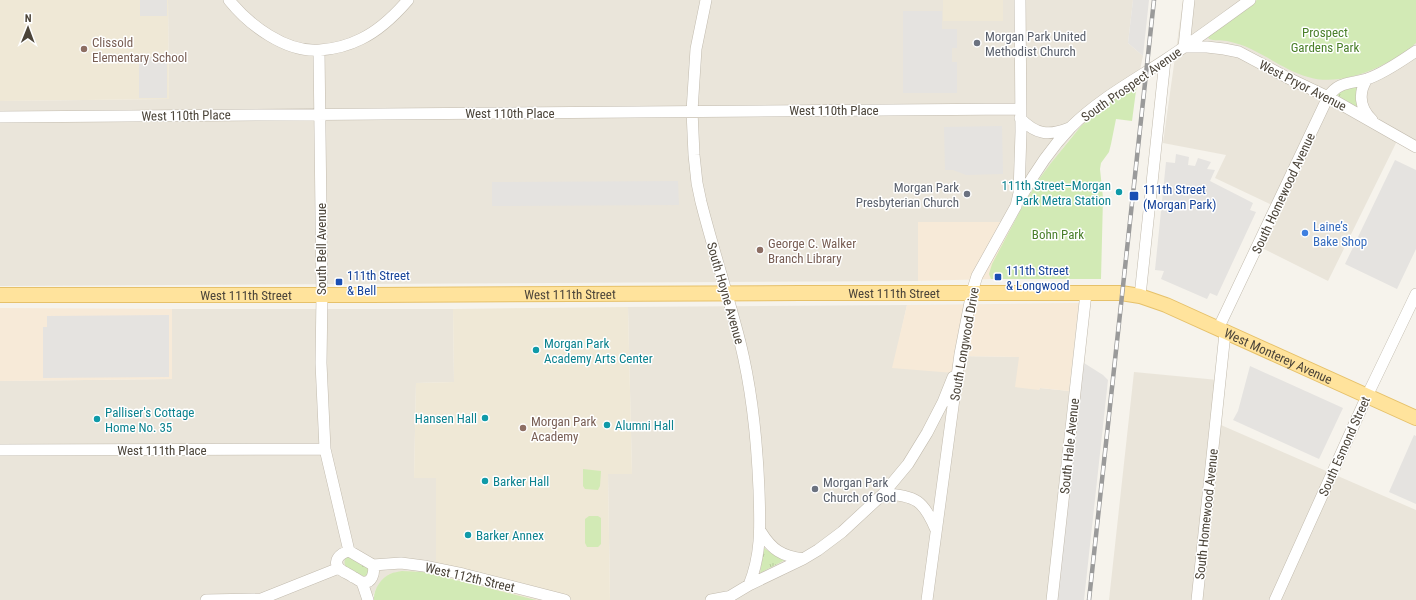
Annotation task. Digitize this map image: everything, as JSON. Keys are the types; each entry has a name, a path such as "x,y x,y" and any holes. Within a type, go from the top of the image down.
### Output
{"main road":[{"name":"West 111th Street","path":"0,295 972,292 1121,293 1140,296"},
{"name":"West Monterey Avenue","path":"1140,296 1166,305 1416,418"}],"street":[{"path":"229,0 264,33 299,48 319,50 342,47 362,39 378,29 408,0"},
{"name":"South Hoyne Avenue","path":"706,0 696,49 692,111 694,155 698,189 740,342 753,414 758,459 761,532 759,555 750,585"},
{"name":"South Longwood Drive","path":"927,600 961,351 972,292 978,276 1016,206 1020,178 1020,0"},
{"path":"1184,47 1189,0"},
{"name":"South Prospect Avenue","path":"1016,206 1032,177 1056,144 1089,112 1114,93 1165,60 1250,0"},
{"name":"West Pryor Avenue","path":"1184,47 1207,47 1239,52 1328,97 1416,146"},
{"name":"South Bell Avenue","path":"319,50 322,295 321,363 325,449 348,551"},
{"name":"South Homewood Avenue","path":"1197,600 1222,331 1328,97 1333,89 1341,85 1367,79 1416,51"},
{"path":"1140,296 1165,60"},
{"path":"1367,79 1362,86 1362,102 1367,115 1376,124"},
{"name":"West 110th Place","path":"0,117 692,111 1020,114"},
{"path":"1020,114 1026,124 1035,130 1045,133 1056,133 1072,127"},
{"name":"South Hale Avenue","path":"1052,600 1086,293"},
{"name":"South Esmond Street","path":"1275,600 1367,396 1416,294"},
{"path":"711,600 725,598 818,550 842,532 883,494 908,464 927,433 943,402 961,351"},
{"name":"West 111th Place","path":"0,450 325,449"},
{"path":"883,494 900,495 912,498 929,513 936,530"},
{"path":"761,532 769,544 776,550 784,555 803,559"},
{"path":"348,551 373,565 375,571 373,577 369,581 362,582 339,568 336,562 342,553 348,551"},
{"name":"West 112th Street","path":"373,565 401,563 424,566 463,574 565,600"},
{"path":"206,600 260,600 339,568"},
{"path":"362,582 368,600"}],"shaded area":[{"name":"Clissold Elementary School","path":"0,0 168,0 169,99 0,101"},
{"path":"140,0 167,0 167,16 140,16"},
{"path":"168,0 1133,0 1128,43 1143,56 1137,83 1103,107 1081,126 1039,179 1014,222 918,222 918,281 0,286 0,101 169,99"},
{"path":"943,0 1003,0 1003,21 943,21"},
{"path":"1133,0 1149,0 1143,56 1128,43"},
{"path":"1183,0 1416,0 1416,144 1400,135 1328,281 1256,245 1274,206 1215,178 1226,155 1163,143"},
{"path":"903,11 942,11 942,29 957,29 957,48 952,48 952,62 957,62 957,93 903,93"},
{"path":"139,57 167,57 167,98 139,98"},
{"path":"1002,126 1003,174 966,175 953,170 945,170 944,127"},
{"path":"1176,154 1189,157 1188,165 1195,166 1198,158 1211,162 1207,169 1215,170 1210,181 1253,203 1250,210 1256,212 1217,296 1210,293 1207,299 1161,279 1164,271 1155,270 1166,162 1175,163"},
{"path":"1395,160 1416,170 1416,249 1397,289 1345,264"},
{"path":"678,181 679,205 492,206 492,182"},
{"path":"918,222 1014,222 990,277 991,279 918,281"},
{"path":"1079,303 1069,391 1040,388 1039,390 1015,387 1019,357 960,356 954,373 892,368 907,305"},
{"path":"907,305 893,368 960,356 1019,357 1039,390 1040,388 1069,391 1047,600 610,600 608,473 632,474 628,307"},
{"name":"Morgan Park Academy","path":"628,307 632,474 608,474 610,600 374,600 379,584 389,574 402,571 411,571 436,575 436,478 414,478 416,383 454,382 453,309"},
{"path":"0,308 172,309 172,379 0,381"},
{"path":"172,309 453,309 454,382 416,383 414,478 436,478 436,575 423,572 390,574 379,584 373,596 374,600 0,600 0,381 172,379"},
{"path":"169,315 169,377 43,378 43,327 47,327 47,316"},
{"path":"1084,363 1108,380 1084,600 1056,600"},
{"path":"1250,366 1343,408 1319,459 1233,420 1238,411"},
{"path":"1134,372 1218,380 1214,422 1416,510 1416,600 1109,600"},
{"path":"1414,435 1416,436 1416,504 1389,492"}],"green space":[{"name":"Prospect Gardens Park","path":"1257,0 1416,0 1416,43 1393,59 1365,72 1351,77 1321,80 1293,71 1242,45 1227,41 1209,39 1208,37 1210,33"},
{"name":"Bohn Park","path":"1137,83 1132,121 1116,119 1109,152 1101,163 1100,169 1103,198 1101,279 991,279 989,274 992,264 1021,209 1039,179 1081,126 1111,101"},
{"path":"1354,86 1357,87 1357,106 1354,106 1337,95 1338,91"},
{"path":"583,469 601,471 600,486 598,490 585,489 583,486"},
{"path":"589,516 598,516 601,518 601,544 598,547 587,547 585,543 585,519"},
{"path":"764,548 785,560 760,573"},
{"path":"346,557 367,566 370,570 369,575 360,576 351,572 345,565"},
{"path":"402,571 423,572 536,600 374,600 376,588 384,578 392,573"}],"railway":[{"path":"1089,600 1154,0"}],"place":[{"name":"Morgan Park United Methodist Church","path":"977,43"},
{"name":"Clissold Elementary School","path":"84,49"},
{"name":"111th Street–Morgan Park Metra Station","path":"1119,192"},
{"name":"Morgan Park Presbyterian Church","path":"967,194"},
{"name":"111th Street (Morgan Park)","path":"1134,196"},
{"name":"Laine’s Bake Shop","path":"1305,233"},
{"name":"George C. Walker Branch Library","path":"760,250"},
{"name":"111th Street & Longwood","path":"998,277"},
{"name":"111th Street & Bell","path":"339,282"},
{"name":"Morgan Park Academy Arts Center","path":"536,350"},
{"name":"Hansen Hall","path":"485,418"},
{"name":"Palliser's Cottage Home No. 35","path":"97,419"},
{"name":"Alumni Hall","path":"607,425"},
{"name":"Morgan Park Academy","path":"523,428"},
{"name":"Barker Hall","path":"485,481"},
{"name":"Morgan Park Church of God","path":"815,489"},
{"name":"Barker Annex","path":"468,535"}]}
